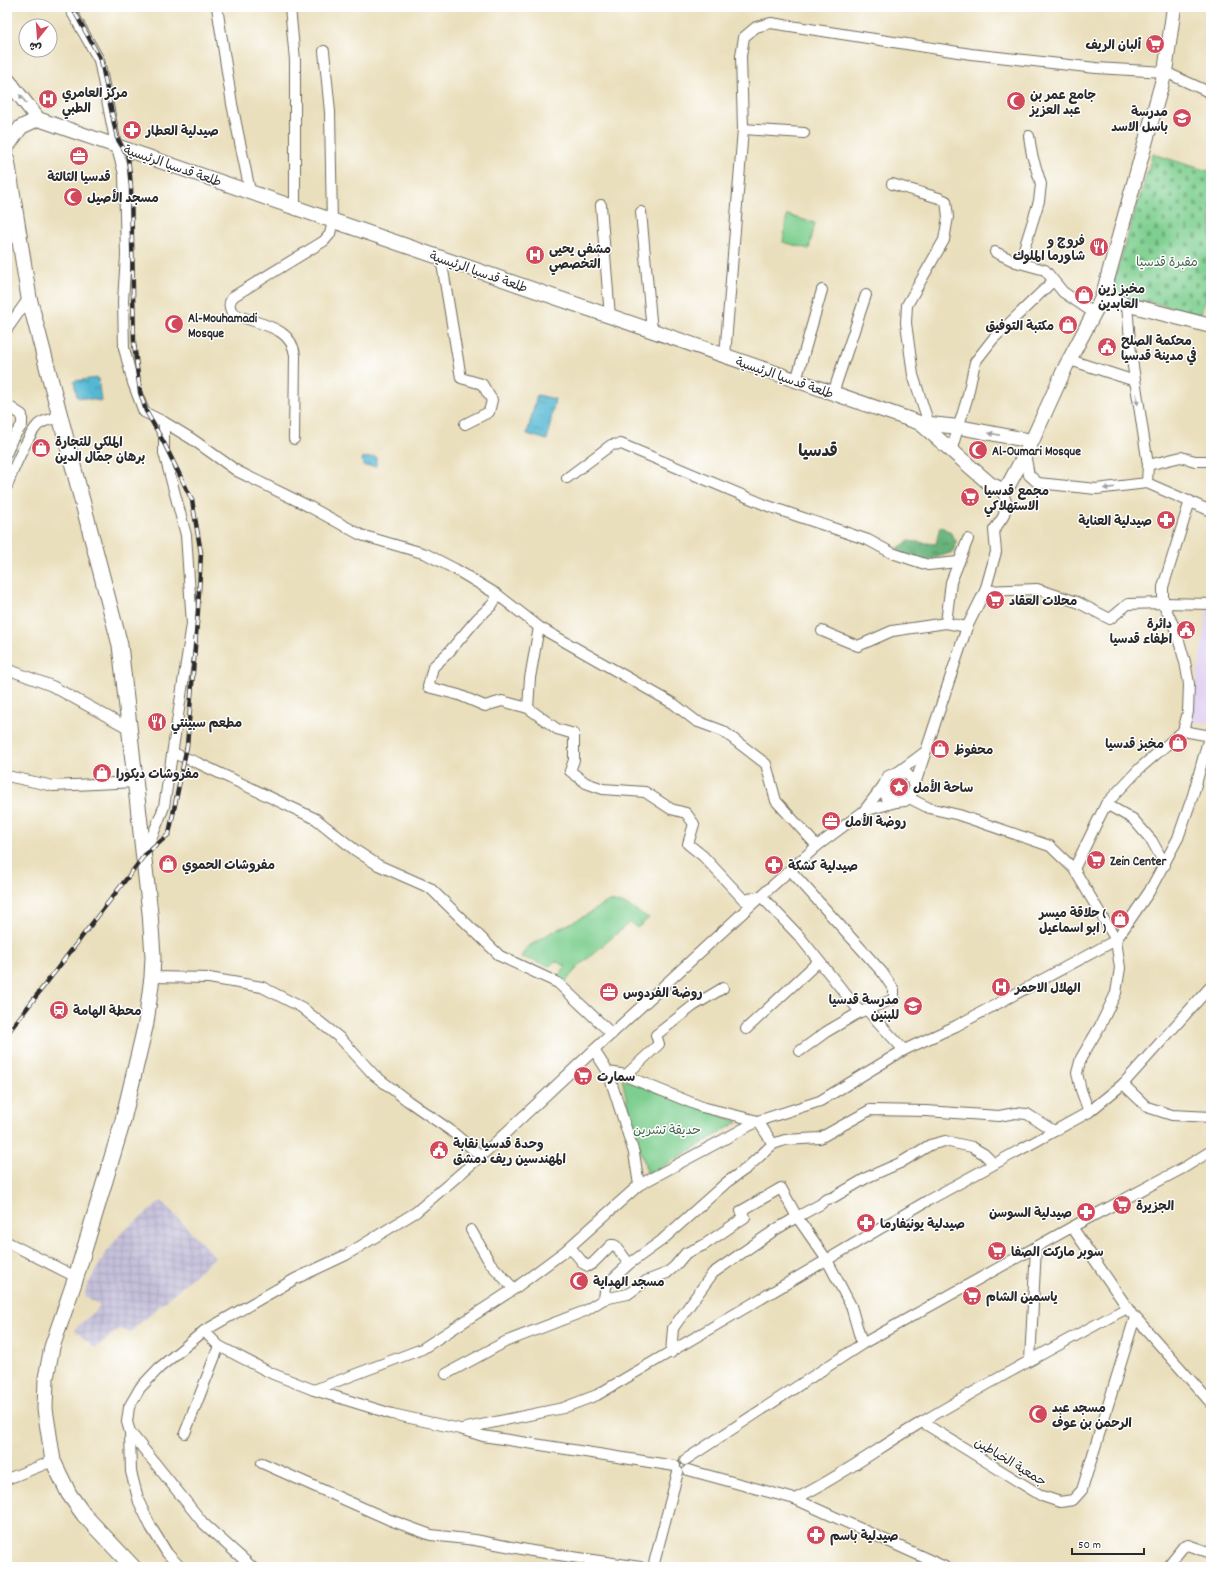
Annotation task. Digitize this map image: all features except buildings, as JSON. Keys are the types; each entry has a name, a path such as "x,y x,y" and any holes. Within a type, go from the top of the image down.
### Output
{"main road":[{"path":"1002,490 1009,484 1032,441 1070,360 1102,298 1165,72 1174,7"},
{"path":"7,147 21,127 38,119 9,85"},
{"name":"طلعة قدسيا الرئيسية","path":"38,119 924,424 959,427 1032,441"},
{"path":"7,160 29,298 120,645 152,934 152,977 146,1023 124,1117 76,1277 52,1347 46,1378 45,1409 53,1462 69,1494 84,1515 133,1567"},
{"path":"1102,298 1210,324"},
{"name":"طلعة قدسيا الرئيسية","path":"924,424 951,451 990,484 1002,490"}],"street":[{"path":"69,7 98,60 116,145 124,174 126,256 123,301 124,348 133,383 144,412 192,439 237,471 310,506 361,535 426,554 474,580 498,595 539,627 674,704 696,721 723,731 766,764 776,801 817,846"},
{"path":"217,7 232,104 250,191"},
{"path":"290,7 295,60 295,208"},
{"path":"725,356 743,130 741,56 744,37 756,27 771,23 971,54 1096,68 1165,72 1211,93"},
{"path":"294,438 295,355 292,342 282,332 234,314 230,310 229,304 234,296 324,241 330,234 332,225 330,112 324,51"},
{"path":"743,130 804,133"},
{"path":"1020,262 1039,201 1041,184 1032,155 1029,136"},
{"path":"892,184 946,200 947,206 948,217 944,240 907,305 906,310 906,323 913,375 924,424"},
{"path":"601,205 610,317"},
{"path":"641,212 652,331"},
{"path":"995,252 1006,258 1045,270 1062,292 1094,313"},
{"path":"441,258 461,378 482,384 492,400 489,412 465,424"},
{"path":"951,451 959,427 976,362 993,339 1053,281"},
{"path":"796,381 822,290"},
{"path":"833,393 866,295"},
{"path":"7,329 29,298"},
{"path":"1127,305 1131,353 1148,465 1147,483"},
{"path":"1070,360 1135,381"},
{"path":"7,405 22,415 22,424 12,439 7,452"},
{"path":"7,486 26,445 37,426 46,421 60,417"},
{"path":"144,856 164,807 192,624 186,535 164,453 164,422"},
{"path":"567,478 611,445 621,444 768,506 868,540 892,553 928,565 958,562"},
{"path":"1025,454 1029,475 1038,483 1096,489 1147,483 1211,511"},
{"path":"1148,465 1181,457 1195,461 1211,461"},
{"path":"864,811 901,802 912,795 967,628 985,591 996,552 994,530 1003,517 1007,505 1002,490"},
{"path":"1074,869 1106,804 1140,768 1183,731 1188,712 1189,684 1185,662 1176,631 1163,603 1163,587 1190,501"},
{"path":"946,623 951,582 968,539"},
{"path":"985,591 1037,589 1077,602 1110,618 1128,604 1211,604"},
{"path":"498,595 492,605 477,619 448,653 433,667 428,686 459,695 485,706 502,701 528,708 557,729 574,734 574,760 570,771 586,783 603,789 645,792 671,809 686,813 694,824 688,844 703,856 744,900 761,896"},
{"path":"822,631 858,646 892,631 946,623 967,628"},
{"path":"528,708 530,678 539,627"},
{"path":"7,668 52,686 130,729"},
{"path":"314,1390 422,1349 514,1289 570,1247 639,1185 758,1121 820,1101 904,1050 956,1026 1116,940 1149,892 1165,865 1178,838 1193,795 1210,736 1183,731"},
{"path":"180,1567 167,1553 151,1527 139,1502 131,1472 130,1432 127,1422 129,1407 140,1388 159,1368 204,1331 295,1279 346,1255 416,1212 481,1156 761,896 791,871 817,846 864,811 883,786 888,776 898,772 925,752"},
{"path":"173,753 198,763 316,819 355,850 378,865 430,888 500,956 558,983 612,1034"},
{"path":"898,772 907,774 913,782 914,787"},
{"path":"7,776 53,786 136,782"},
{"path":"883,786 886,797 896,802"},
{"path":"909,798 928,808 959,815 1050,846 1074,869 1116,940 1120,968 1116,993 1100,1026 1081,1058 1077,1073 1089,1112"},
{"path":"1106,804 1132,819 1152,841 1165,865"},
{"path":"791,871 882,972 894,990 894,999 864,1011 826,1032 800,1051"},
{"path":"761,896 864,1011 904,1050"},
{"path":"746,1029 819,961"},
{"path":"152,977 209,978 262,986 295,1004 341,1039 374,1075 450,1130 481,1156"},
{"path":"460,1429 570,1406 597,1396 927,1201 1089,1112 1123,1084 1211,986"},
{"path":"625,1076 659,1044 656,1035 693,1006 723,988"},
{"path":"594,1050 608,1072 634,1153 639,1185"},
{"path":"608,1072 625,1076 702,1107 758,1121 773,1144"},
{"path":"1123,1084 1147,1107 1172,1116 1211,1117"},
{"path":"604,1299 607,1284 629,1264 661,1241 727,1182 747,1168 773,1144 785,1140 820,1138 870,1110 926,1111 999,1116 1015,1112 1027,1114 1054,1131"},
{"path":"671,1352 673,1328 713,1274 775,1230 814,1208 825,1200 834,1197 868,1177 900,1163 930,1145 945,1141 972,1147 984,1154 994,1164"},
{"path":"687,1465 862,1344 1072,1227 1185,1167 1211,1151"},
{"path":"446,1374 505,1342 585,1311 604,1299 628,1294 646,1281 667,1273 686,1253 704,1245 745,1217 740,1211 781,1188 797,1217 827,1260 851,1306 862,1344"},
{"path":"1072,1227 1127,1308 1211,1403"},
{"path":"470,1230 490,1263 514,1289"},
{"path":"7,1242 76,1277"},
{"path":"570,1247 584,1264 588,1266 611,1245 614,1245 629,1264"},
{"path":"1030,1360 1036,1248"},
{"path":"795,1499 816,1489 922,1422 1030,1360 1127,1308"},
{"name":"جمعية الخياطين","path":"922,1422 1042,1496 1060,1502 1073,1500 1082,1490 1135,1318"},
{"path":"204,1331 219,1346 273,1374 314,1390 392,1414 460,1429 483,1436 676,1469"},
{"path":"185,1433 219,1346"},
{"path":"130,1432 203,1523 252,1567"},
{"path":"652,1567 677,1462 681,1460 687,1465 795,1499 945,1567"},
{"path":"7,1479 53,1462"},
{"path":"262,1463 390,1520 431,1535 475,1540 532,1551 640,1567"},
{"path":"1167,1567 1183,1546 1188,1546 1211,1553"}],"shaded area":[{"path":"1207,608 1211,609 1211,723 1191,722"},
{"path":"162,1201 215,1257 130,1332 119,1329 95,1348 74,1330 100,1306 85,1296 86,1288 106,1253 122,1232"}],"green space":[{"name":"مقبرة قدسيا","path":"1153,154 1211,172 1211,284 1201,314 1110,293"},
{"path":"787,215 815,223 809,249 783,242"},
{"path":"940,526 950,532 956,541 953,552 922,562 904,555 897,549 908,541 936,544"},
{"path":"609,901 624,904 649,918 637,928 630,922 579,966 564,983 557,977 566,966 555,961 550,966 521,957 526,948"},
{"name":"حديقة تشرين","path":"622,1079 738,1122 648,1175 632,1123"}],"water":[{"path":"98,378 101,401 77,397 74,381"},
{"path":"537,395 555,399 547,440 527,434"},
{"path":"376,457 376,466 363,466 362,458"}],"railway":[{"path":"7,1034 144,856 169,834 187,746 198,610 201,553 192,500 164,443 146,411 140,392 134,343 131,187 128,156 117,138 101,60 72,7"}],"place":[{"name":"ألبان الريف","path":"1155,44"},
{"name":"مركز العامري الطبي","path":"48,99"},
{"name":"جامع عمر بن عبد العزيز","path":"1016,101"},
{"name":"مدرسة باسل الاسد","path":"1182,118"},
{"name":"صيدلية العطار","path":"132,130"},
{"name":"قدسيا الثالثة","path":"79,156"},
{"name":"مسجد الأصيل","path":"73,197"},
{"name":"فروج و شاورما الملوك","path":"1099,247"},
{"name":"مشفى يحيى التخصصي","path":"535,255"},
{"name":"مخبز زين العابدين","path":"1084,295"},
{"name":"Al-Mouhamadi Mosque","path":"174,324"},
{"name":"مكتبة التوفيق","path":"1068,325"},
{"name":"محكمة الصلح في مدينة قدسيا","path":"1107,347"},
{"name":"الملكي للتجارة برهان جمال الدين","path":"41,448"},
{"name":"Al-Oumari Mosque","path":"978,450"},
{"name":"مجمع قدسيا الاستهلاكي","path":"970,497"},
{"name":"صيدلية العناية","path":"1166,520"},
{"name":"محلات العقاد","path":"995,600"},
{"name":"دائرة اطفاء قدسيا","path":"1186,630"},
{"name":"مطعم سبينتي","path":"157,722"},
{"name":"مخبز قدسيا","path":"1178,743"},
{"name":"محفوظ","path":"940,749"},
{"name":"مفروشات ديكورا","path":"102,773"},
{"name":"ساحة الأمل","path":"899,787"},
{"name":"روضة الأمل","path":"831,821"},
{"name":"Zein Center","path":"1096,860"},
{"name":"مفروشات الحموي","path":"168,864"},
{"name":"صيدلية كشكة","path":"774,865"},
{"name":"حلاقة ميسر ( ابو اسماعيل )","path":"1120,919"},
{"name":"الهلال الاحمر","path":"1001,987"},
{"name":"روضة الفردوس","path":"609,992"},
{"name":"مدرسة قدسيا للبنين","path":"913,1006"},
{"name":"محطة الهامة","path":"59,1010"},
{"name":"سمارت","path":"583,1076"},
{"name":"وحدة قدسيا نقابة المهندسين ريف دمشق","path":"439,1150"},
{"name":"الجزيرة","path":"1122,1205"},
{"name":"صيدلية السوسن","path":"1086,1212"},
{"name":"صيدلية يونيفارما","path":"866,1223"},
{"name":"سوبر ماركت الصفا","path":"997,1251"},
{"name":"مسجد الهداية","path":"579,1281"},
{"name":"ياسمين الشام","path":"972,1296"},
{"name":"مسجد عبد الرحمن بن عوف","path":"1038,1414"},
{"name":"صيدلية باسم","path":"816,1535"}],"district":[{"name":"قدسيا","path":"818,450"}]}
